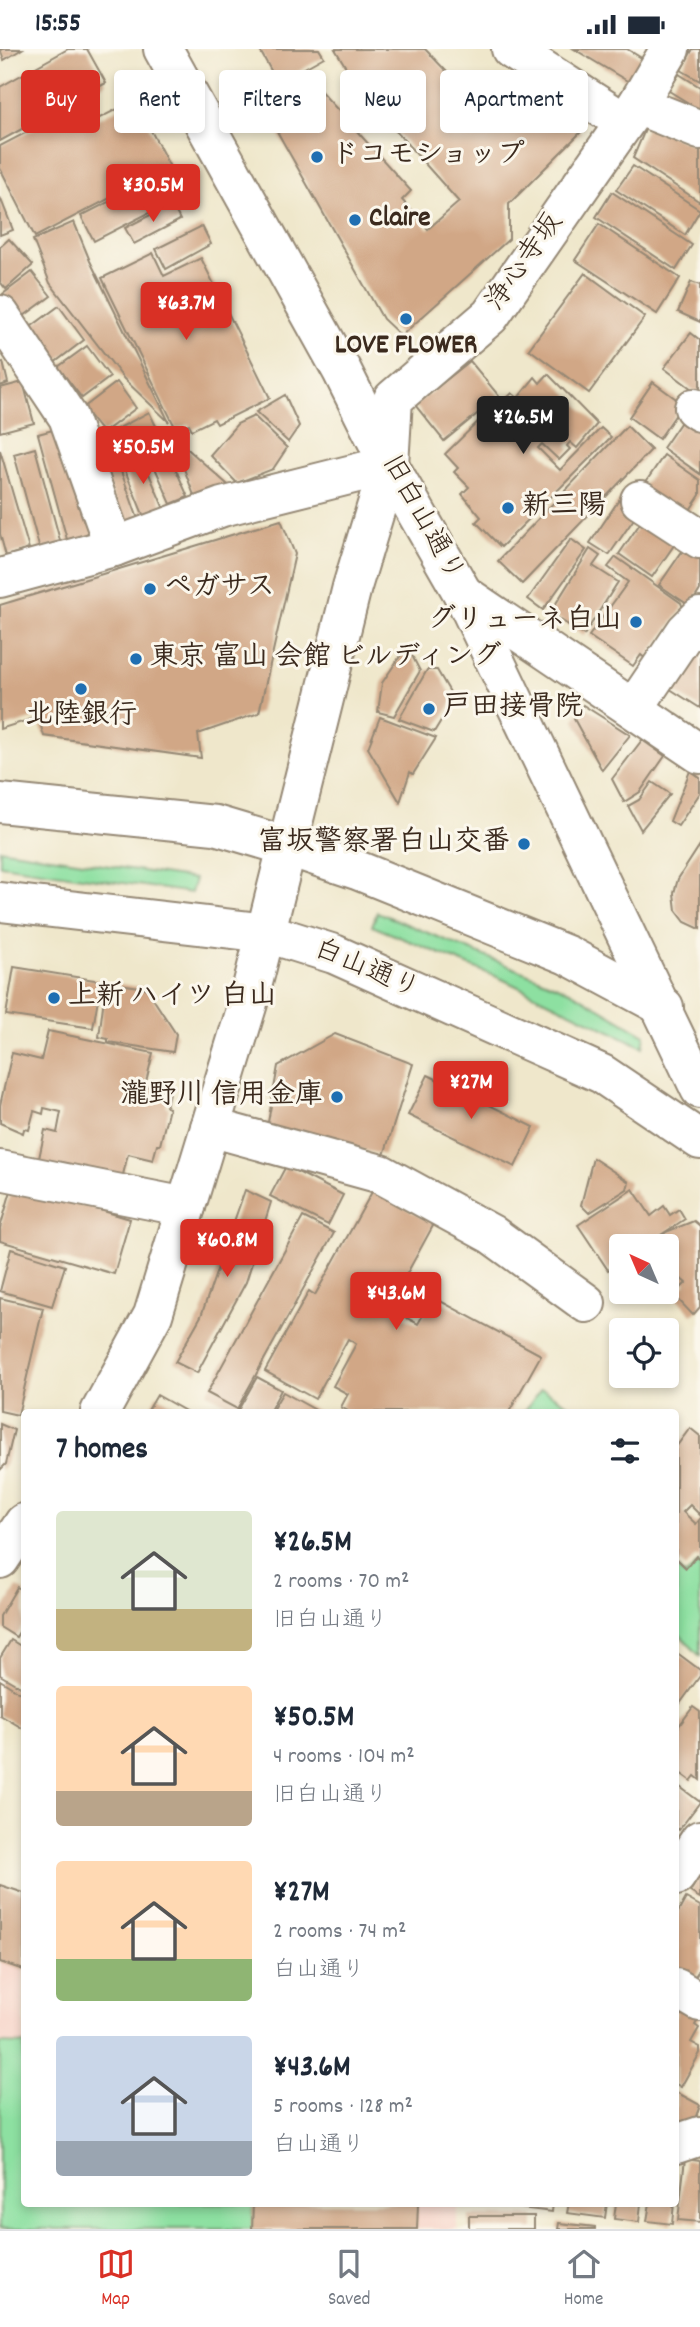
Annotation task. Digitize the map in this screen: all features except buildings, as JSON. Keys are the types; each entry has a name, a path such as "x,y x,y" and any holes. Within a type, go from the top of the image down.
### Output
{"street":[{"name":"旧白山通り","path":"163,49 342,371 389,465 463,594 700,1089"},
{"path":"511,49 630,113 700,130"},
{"name":"浄心寺坂","path":"102,1409 153,1315 267,933 286,846 352,587 389,465 393,399 490,316 630,113 670,49"},
{"path":"0,315 68,417 114,547"},
{"path":"0,578 114,547 222,507 389,465"},
{"path":"640,500 700,539"},
{"path":"463,594 700,754"},
{"path":"634,708 687,631 700,617"},
{"path":"0,803 215,825 286,846 357,870 567,955 656,1001 700,1032"},
{"name":"白山通り","path":"0,902 267,933 334,954 602,1074 700,1140"},
{"path":"210,1128 381,1174 491,1234 586,1303"},
{"path":"0,1170 186,1207"},
{"path":"21,1528 0,1559 21,1573"},
{"path":"679,1872 700,1840"},
{"path":"679,1990 700,2002"},
{"path":"679,2143 700,2136"}],"shaded area":[{"path":"0,1959 21,1965 21,2207 457,2207 457,2229 0,2229"}],"green space":[{"path":"0,849 195,879 191,893 0,865"},
{"path":"377,912 570,991 645,1035 643,1047 502,979 372,926"},
{"path":"542,1389 576,1409 526,1409"},
{"path":"700,1562 700,1656 679,1634 679,1570 685,1576"},
{"path":"0,2043 21,2044 21,2207 253,2207 252,2229 0,2229"}],"place":[{"name":"ドコモショップ","path":"317,157"},
{"name":"Claire","path":"355,220"},
{"name":"LOVE FLOWER","path":"406,319"},
{"name":"新三陽","path":"508,508"},
{"name":"ペガサス","path":"150,589"},
{"name":"グリューネ白山","path":"636,622"},
{"name":"東京 富山 会館 ビルディング","path":"136,659"},
{"name":"北陸銀行","path":"81,689"},
{"name":"戸田接骨院","path":"429,709"},
{"name":"富坂警察署白山交番","path":"524,844"},
{"name":"上新 ハイツ 白山","path":"54,998"},
{"name":"瀧野川 信用金庫","path":"337,1097"}]}
